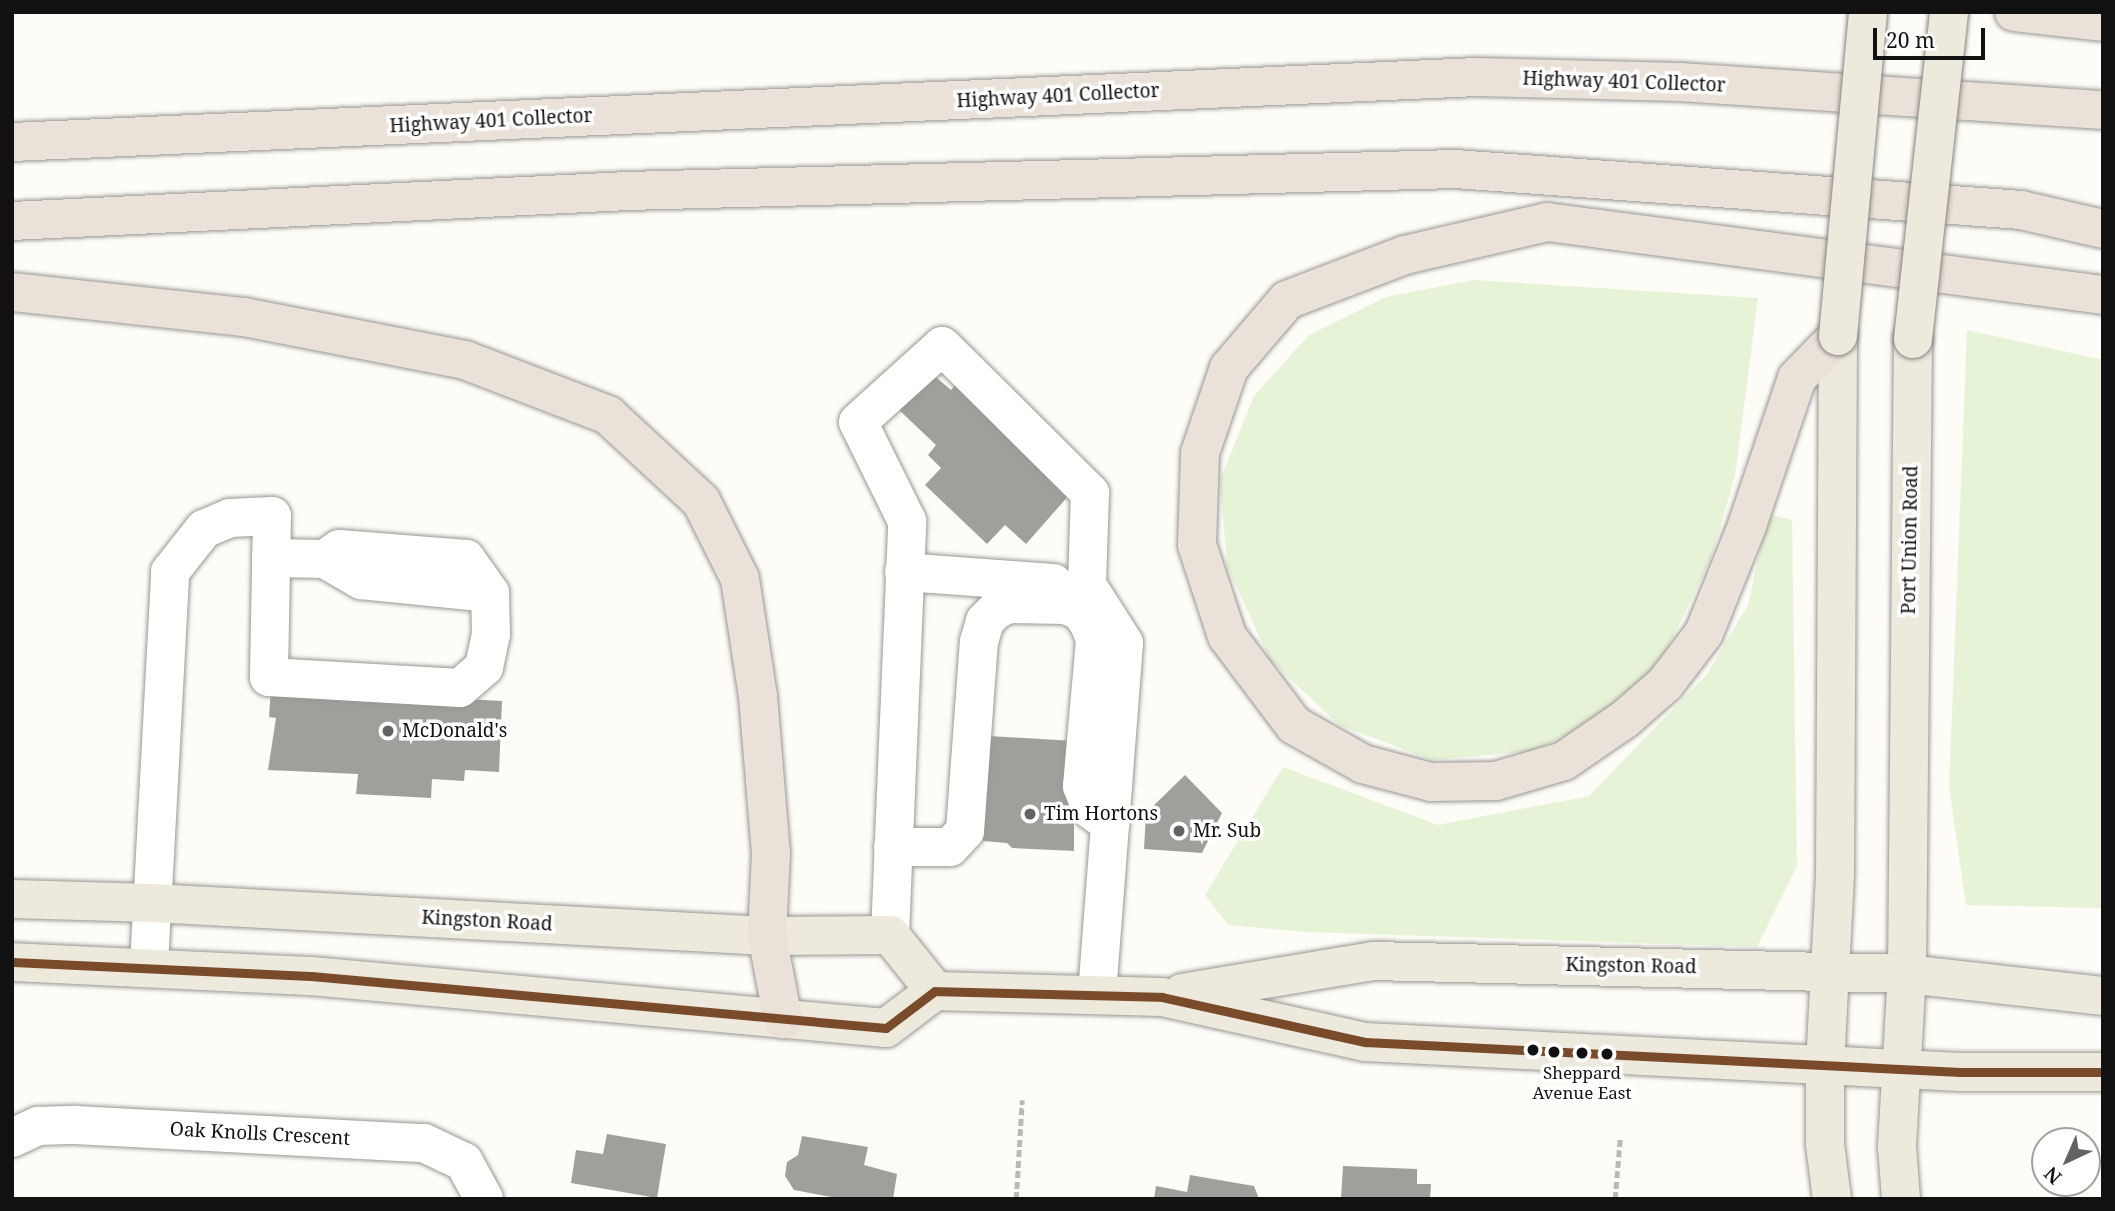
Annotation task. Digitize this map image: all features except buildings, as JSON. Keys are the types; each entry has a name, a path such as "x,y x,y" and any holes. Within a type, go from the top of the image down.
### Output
{"highway":[{"path":"2014,12 2103,22"},
{"name":"Highway 401 Collector","path":"12,142 1478,77 1706,84 2103,110"},
{"path":"12,221 627,191 1455,169 2021,210 2103,229"},
{"path":"1838,336 1797,378 1747,526 1704,633 1665,684 1625,719 1564,761 1496,781 1431,782 1363,764 1294,724 1227,636 1197,545 1200,453 1229,368 1287,300 1405,255 1547,222 2099,295"},
{"path":"12,292 244,317 465,360 608,415 701,501 740,579 758,696 771,853 767,936 783,1019"}],"main road":[{"path":"1832,1199 1825,1144 1825,1066 1831,972 1838,336 1868,12"},
{"name":"Port Union Road","path":"1902,1070 1907,974 1913,339 1949,12"},
{"name":"Kingston Road","path":"12,899 152,903 767,936 890,935"},
{"path":"12,962 149,965 886,1028 935,991 890,935"},
{"name":"Kingston Road","path":"1162,997 1373,961 1907,974 2103,996"},
{"name":"Kingston Road","path":"935,991 1162,997 1365,1042 1902,1070 2103,1072"},
{"path":"1901,1199 1897,1146 1902,1070"}],"street":[{"path":"890,935 907,521 858,422 942,346 1090,492 1087,585 1124,643 1097,994"},
{"path":"149,965 170,572 204,529 230,518 272,516 271,558 271,624 269,677 460,688 484,667 491,634 490,593 466,559 340,549 325,559 271,558"},
{"path":"904,572 1087,585"},
{"path":"893,848 950,847 965,831 978,642 985,621 997,609 1010,604 1065,605 1080,611 1089,624 1095,640 1082,786 1091,810 1110,824"},
{"name":"Oak Knolls Crescent","path":"12,1138 38,1126 75,1125 424,1143 464,1162 484,1199"}],"path":[{"path":"1016,1199 1022,1100"},
{"path":"1615,1199 1620,1138"}],"green space":[{"path":"1473,280 1758,298 1735,476 1710,561 1664,656 1613,711 1534,751 1432,760 1339,725 1270,660 1227,566 1220,480 1254,396 1309,335 1386,297"},
{"path":"1967,330 2103,360 2103,908 1966,905 1949,787"},
{"path":"1768,514 1792,520 1797,866 1757,947 1305,932 1228,925 1205,895 1283,767 1438,825 1589,796 1707,674 1748,605"}],"transit line":[{"path":"12,962 311,976 886,1028 935,991 1162,997 1365,1042 1960,1072 2103,1072"}],"place":[{"name":"McDonald's","path":"388,731"},
{"name":"Tim Hortons","path":"1030,814"},
{"name":"Mr. Sub","path":"1179,831"},
{"name":"Sheppard Avenue East","path":"1582,1053"}]}
